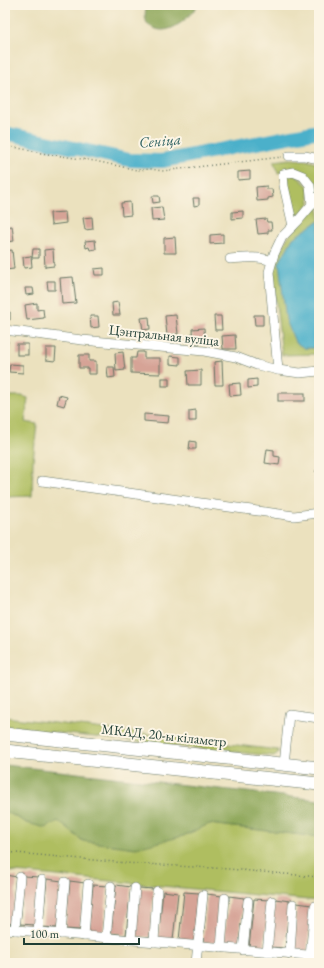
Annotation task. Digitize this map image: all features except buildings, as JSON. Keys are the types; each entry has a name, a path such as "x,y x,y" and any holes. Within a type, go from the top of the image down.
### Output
{"highway":[{"name":"МКАД, 20-ы кіламетр","path":"5,734 319,768"},
{"path":"5,750 319,784"}],"street":[{"path":"288,156 305,156 319,160"},
{"path":"293,226 284,186 283,174 293,172 303,176 310,185 312,204"},
{"path":"278,370 269,272 274,254 282,237 319,196"},
{"path":"230,259 255,257 272,261"},
{"name":"Цэнтральная вуліца","path":"5,330 82,340 204,351 236,357 257,365 278,370 300,373 319,371"},
{"path":"42,481 294,516 319,513"},
{"path":"284,764 290,714 319,718"},
{"path":"15,930 20,877"},
{"path":"38,932 42,880"},
{"path":"61,934 65,882"},
{"path":"84,936 88,884"},
{"path":"106,938 111,886"},
{"path":"130,940 135,888"},
{"path":"154,942 158,891"},
{"path":"196,963 202,895"},
{"path":"221,948 225,898"},
{"path":"243,950 248,900"},
{"path":"267,952 272,901"},
{"path":"290,954 292,904"},
{"path":"5,929 315,956 315,906"}],"path":[{"path":"5,145 41,153 95,161 138,170 151,169 162,171 288,156"},
{"path":"315,471 319,472"},
{"path":"5,852 118,862 230,869 319,878"}],"green space":[{"path":"146,5 198,5 187,18 177,25 172,28 162,30 147,24 145,16"},
{"path":"290,159 306,160 319,164 319,193 313,200 311,185 291,170 278,173 274,161"},
{"path":"294,174 308,186 310,203 294,220 285,175"},
{"path":"319,200 319,221 314,224 304,348 319,348 319,354 282,355 273,277 274,268 287,238"},
{"path":"5,396 22,396 28,398 25,422 37,424 33,461 32,496 5,497"},
{"path":"5,717 278,750 278,753 274,756 5,727"},
{"path":"5,765 319,800 319,837 209,824 183,836 136,848 83,841 58,821 46,828 27,823 5,811"},
{"path":"5,811 27,823 58,821 83,841 183,836 209,824 319,837 319,901 5,871"}],"water":[{"path":"319,221 319,348 304,348 295,342 286,320 279,263 293,238"}],"waterway":[{"name":"Сеніца","path":"5,133 129,160 162,161 319,131"}]}
